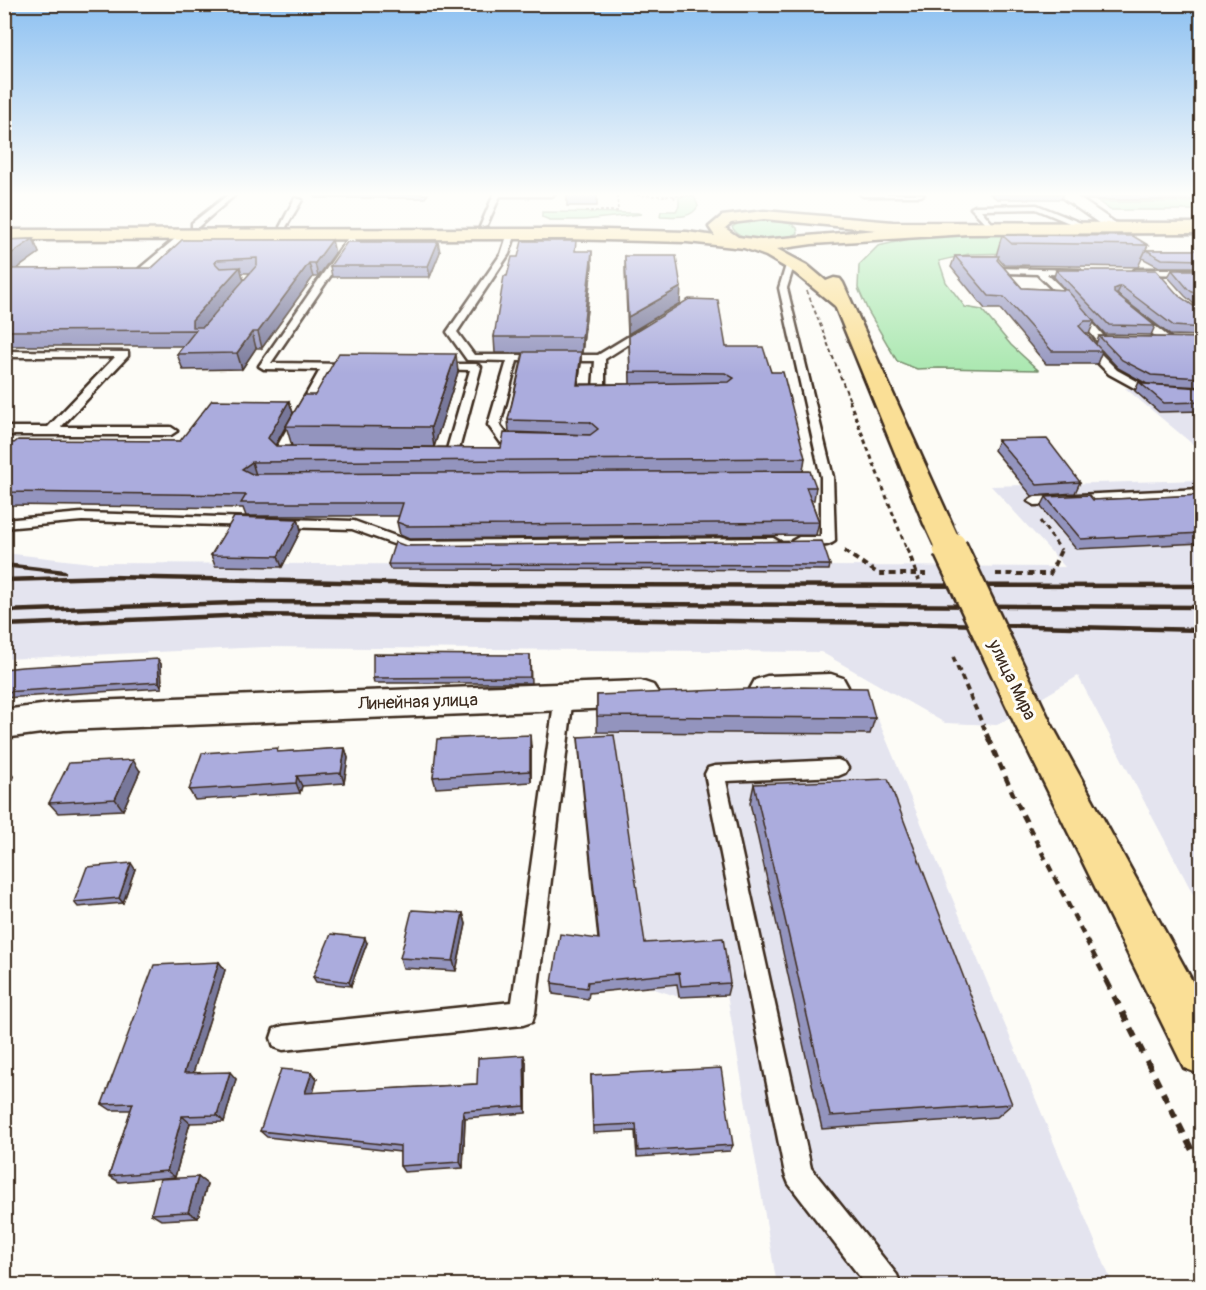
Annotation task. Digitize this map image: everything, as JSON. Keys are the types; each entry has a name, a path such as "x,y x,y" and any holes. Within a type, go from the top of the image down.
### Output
{"main road":[{"path":"771,254 790,262 840,302"},
{"name":"улица Мира","path":"823,254 829,263 840,302 938,524 1035,728 1202,1050"}],"street":[{"path":"738,690 831,687"},
{"name":"Линейная улица","path":"4,724 64,716 669,693"}],"lane":[{"path":"124,277 135,277 162,254"},
{"path":"335,254 264,366 361,367"},
{"path":"502,254 452,332 471,358 600,358 655,324"},
{"path":"1139,261 1159,276"},
{"path":"4,524 82,517 354,525 407,545 828,541 821,477 783,288 790,262"},
{"path":"1014,288 999,270 1086,272"},
{"path":"1040,272 1107,340 1081,339 1113,372 1144,389 1202,392"},
{"path":"1121,272 1159,276 1200,272"},
{"path":"1055,297 1066,297"},
{"path":"1125,306 1166,340"},
{"path":"1145,340 1178,340"},
{"path":"4,354 124,354 51,431"},
{"path":"513,358 494,425 505,440 537,441"},
{"path":"600,358 599,389 622,389"},
{"path":"303,452 280,452 327,366"},
{"path":"419,367 476,367 452,453 429,453"},
{"path":"4,431 171,431"},
{"path":"1035,501 1202,493"},
{"path":"283,1038 522,1013 564,696"},
{"path":"838,768 715,774 799,1174 886,1286"}],"path":[{"path":"807,291 919,580"},
{"path":"953,657 1018,805 1202,1170"}],"shaded area":[{"path":"1125,388 1201,388 1201,451"},
{"path":"1201,480 1201,909 1078,676 997,725 945,723 821,652 264,647 5,659 5,553 91,563 1065,567 991,486"},
{"path":"598,702 872,705 1113,1285 777,1285 727,995 679,997 648,987 603,992 579,751 597,745"}],"green space":[{"path":"870,254 968,254 939,261 946,282 965,307 982,310 1011,345 1038,370 917,369 897,361 868,311 858,288 859,265"}],"building":[{"path":"167,254 322,254 315,263 309,263 258,332 252,332 237,353 177,354 196,330 4,331 4,269 152,268","holes":["257,258 257,265 203,327 192,327 192,320 240,267 220,268 215,263 217,260"]},
{"path":"338,254 433,254 428,266 330,266"},
{"path":"519,254 592,254 582,337 494,337 504,276 507,276 512,257 518,257"},
{"path":"1153,254 1202,254 1202,260 1162,259"},
{"path":"625,256 676,256 681,287 628,317"},
{"path":"955,256 999,256 997,260 1022,288 1067,290 1094,321 1085,321 1079,326 1102,351 1052,351 1004,297 989,296"},
{"path":"1056,270 1156,270 1179,296 1202,312 1202,328 1174,326 1121,286 1114,289 1114,293 1155,326 1109,325"},
{"path":"1172,270 1202,270 1202,299 1188,289"},
{"path":"689,299 718,300 726,347 763,347 771,372 783,372 805,458 252,462 242,469 252,474 810,471 816,487 806,487 819,522 407,526 397,522 403,503 241,503 246,495 4,492 4,441 14,443 18,440 180,441 212,400 289,401 268,438 276,446 501,448 504,433 590,435 598,429 590,422 508,420 524,352 581,352 577,385 729,382 734,378 725,373 630,372 629,336"},
{"path":"1099,336 1202,338 1202,378 1151,375 1122,360"},
{"path":"339,353 456,354 431,427 286,426 304,395 315,395"},
{"path":"1139,382 1202,388 1202,402 1164,403"},
{"path":"1047,439 1080,482 1037,485 998,440"},
{"path":"1089,495 1093,500 1202,495 1202,533 1081,539 1046,497"},
{"path":"234,517 298,519 278,556 211,555"},
{"path":"822,541 830,565 388,564 395,542 406,546"},
{"path":"373,654 530,655 530,677 373,678"},
{"path":"158,659 159,682 4,692 4,669"},
{"path":"795,687 867,688 875,718 597,716 597,695"},
{"path":"530,735 530,771 433,777 437,739"},
{"path":"614,735 645,943 723,938 730,983 681,986 679,973 588,982 587,988 552,983 560,934 599,939 578,737"},
{"path":"278,748 277,752 345,748 341,773 297,776 296,783 189,790 202,753"},
{"path":"133,760 115,799 49,803 69,763"},
{"path":"888,779 1012,1104 830,1116 754,784"},
{"path":"131,863 119,898 74,902 87,867"},
{"path":"412,910 463,913 453,961 400,958"},
{"path":"331,934 365,938 349,982 313,977"},
{"path":"219,962 184,1073 230,1072 217,1115 182,1116 167,1171 109,1176 133,1103 102,1104 154,965"},
{"path":"524,1055 525,1106 463,1111 460,1162 400,1166 400,1146 260,1131 281,1069 312,1072 305,1093 477,1084 478,1058"},
{"path":"721,1068 733,1145 638,1151 636,1124 593,1126 591,1075"},
{"path":"198,1177 188,1212 151,1214 160,1179"}],"railway":[{"path":"4,565 64,572"},
{"path":"4,580 109,577 477,585 1202,586"},
{"path":"4,611 262,602 1202,607"},
{"path":"4,625 251,615 901,623 1202,630"}]}
